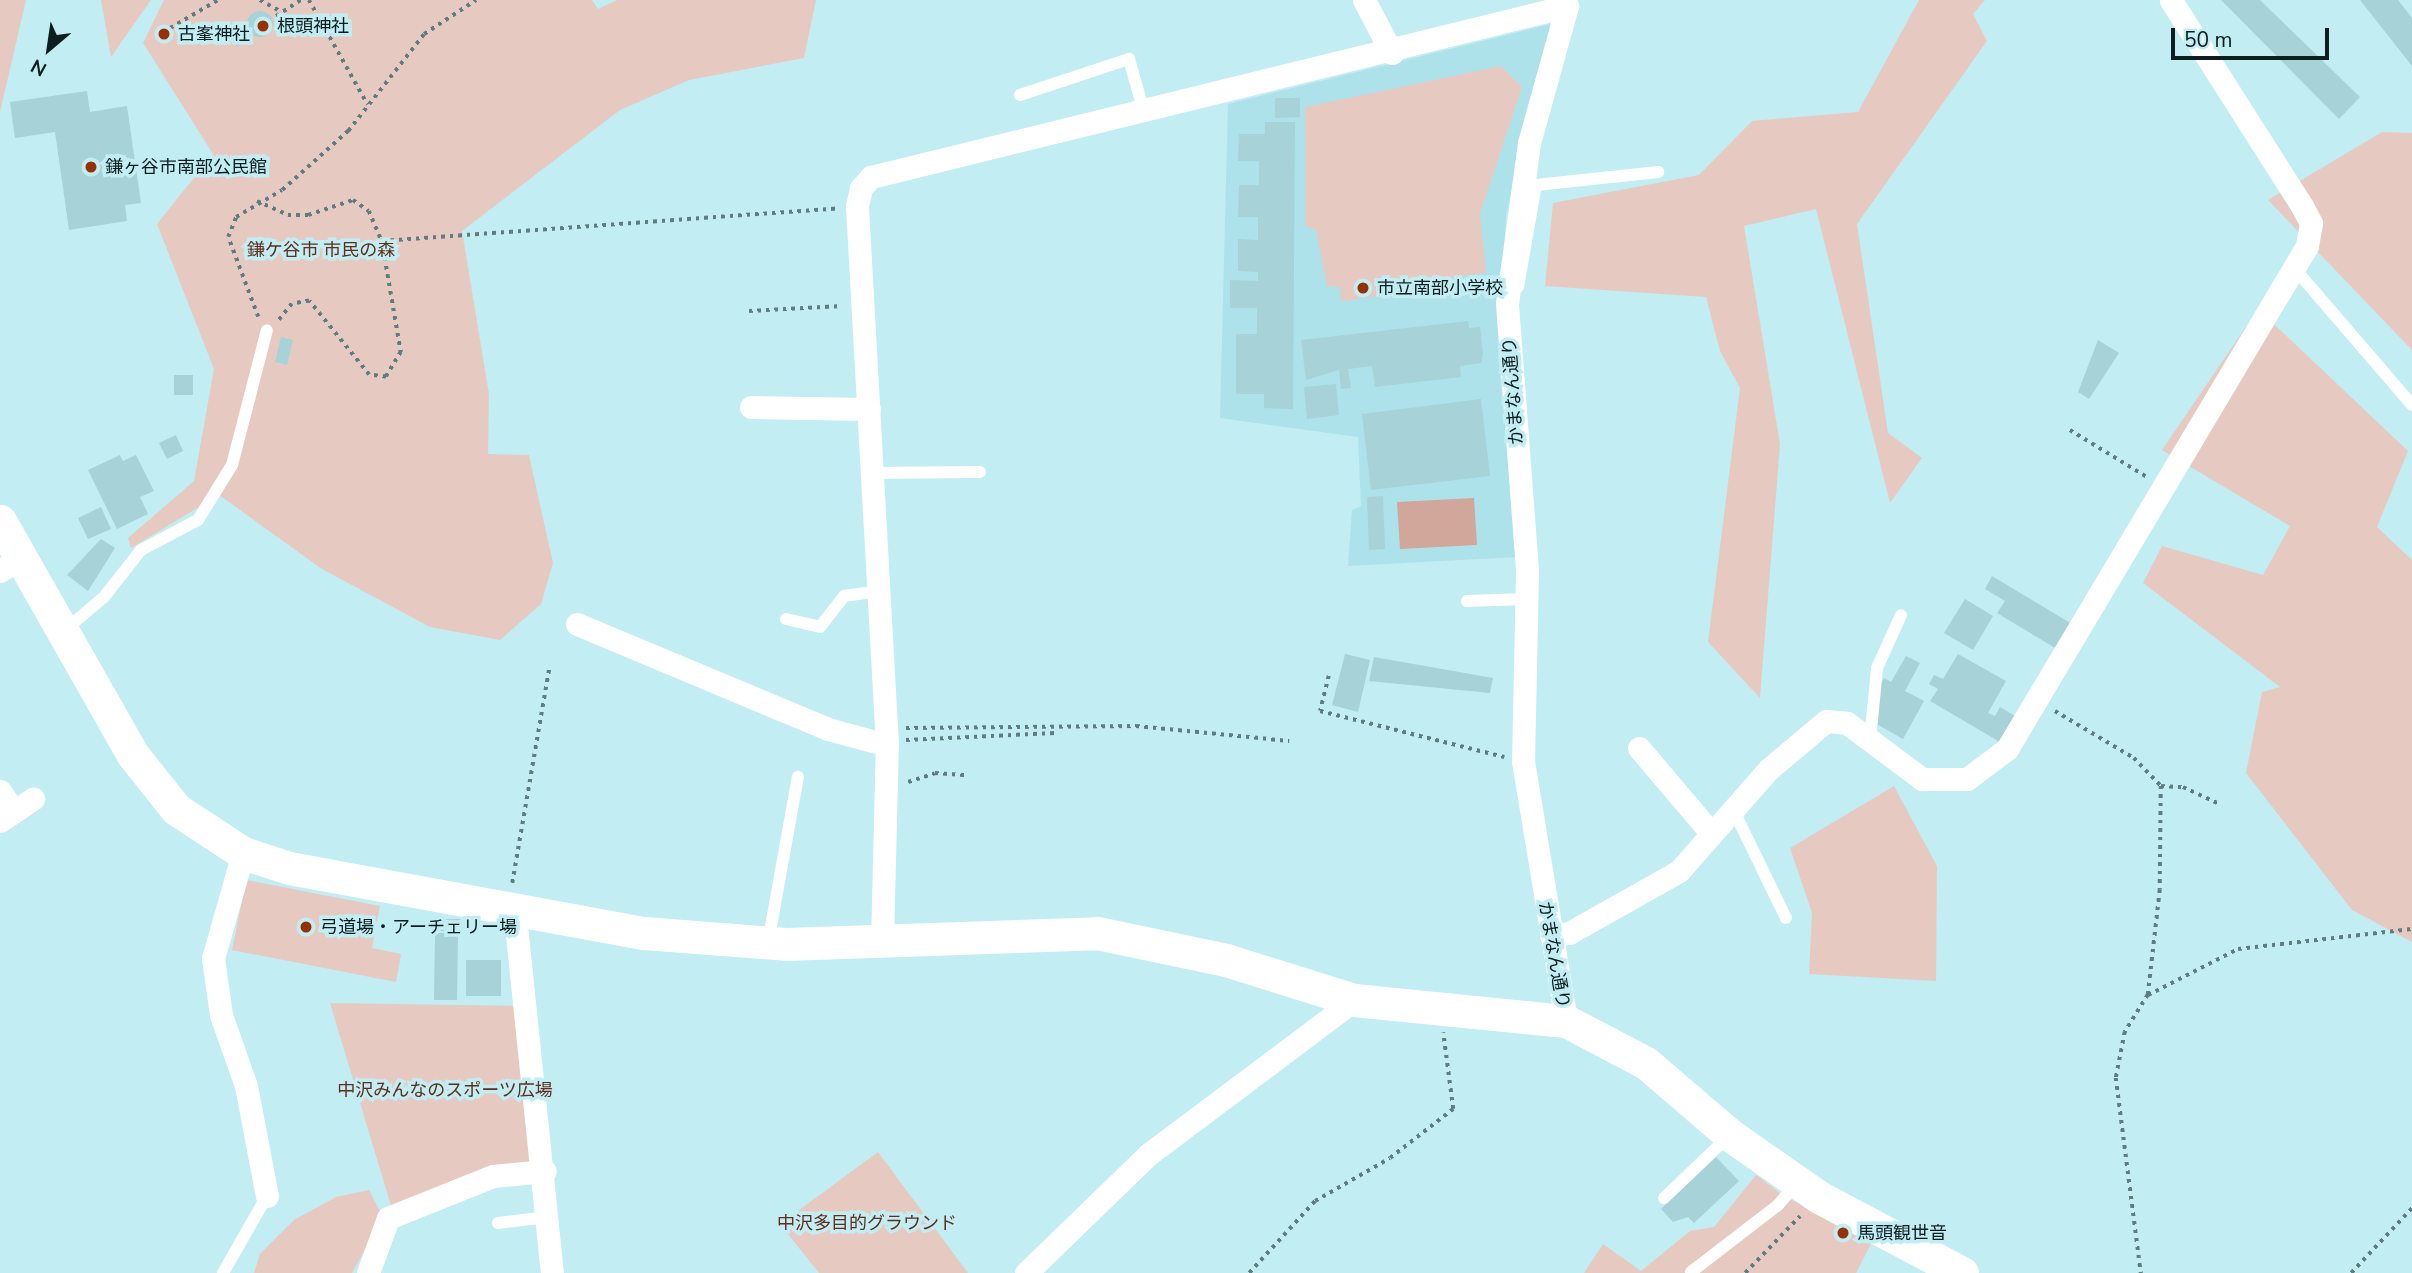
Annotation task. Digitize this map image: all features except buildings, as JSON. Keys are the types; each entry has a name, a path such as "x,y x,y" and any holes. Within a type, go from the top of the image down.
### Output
{"street":[{"path":"882,943 887,738 865,305 856,206 871,177 1392,54 1364,0"},
{"path":"1551,935 1569,933 1646,895 1679,871 1733,809 1826,721 1847,723 1922,779 1967,779 1998,759 2167,488 2295,269 2311,223 2171,0"},
{"name":"かまなん通り","path":"1392,54 1567,6 1529,143 1507,304 1527,600 1523,761 1566,1021"},
{"path":"751,407 869,409"},
{"path":"0,521 11,564 63,631 134,754 176,809 243,853 289,868 514,906 643,933 768,943 882,943 1097,933 1226,960 1354,1000 1566,1021 1646,1063 1730,1135 1808,1190 1962,1273"},
{"path":"578,624 828,729 887,738"},
{"path":"1639,748 1711,833"},
{"path":"0,791 15,811"},
{"path":"243,853 213,958 220,1015 246,1086 268,1196"},
{"path":"514,906 545,1171 551,1273"},
{"path":"1026,1273 1149,1154 1354,1000"},
{"path":"368,1273 388,1218 493,1176 545,1171"}],"lane":[{"path":"1020,95 1129,59 1144,112"},
{"path":"1507,304 1525,264 1536,185 1658,172"},
{"path":"2295,269 2412,405"},
{"path":"63,631 104,597 141,550 198,520 232,465 267,330"},
{"path":"874,473 981,472"},
{"path":"786,620 820,627 844,596 881,591"},
{"path":"1467,600 1527,600"},
{"path":"1870,740 1877,668 1901,615"},
{"path":"768,943 798,777"},
{"path":"1733,809 1786,918"},
{"path":"1664,1198 1730,1135"},
{"path":"1692,1272 1778,1205 1808,1190"},
{"path":"223,1273 268,1196"},
{"path":"498,1223 548,1217"}],"path":[{"path":"170,28 218,0"},
{"path":"260,0 282,12"},
{"path":"276,16 301,0"},
{"path":"309,0 368,105"},
{"path":"257,201 288,215 308,215 353,200 369,211 382,241 401,352 386,377 369,376 309,301 292,304 267,330 250,304 228,237 236,217 257,201 282,190 368,105 424,34 476,0"},
{"path":"382,241 856,206"},
{"path":"749,311 865,305"},
{"path":"2070,430 2167,488"},
{"path":"514,906 549,669"},
{"path":"1329,677 1320,711 1430,744 1523,761"},
{"path":"2036,700 2134,758 2161,786 2183,787 2219,804"},
{"path":"887,738 1054,723 1289,741"},
{"path":"887,738 1055,733"},
{"path":"886,788 935,773 967,775"},
{"path":"2141,1273 2116,1078 2125,1032 2148,995 2160,890 2161,786"},
{"path":"2148,995 2238,949 2412,929"},
{"path":"1249,1273 1315,1201 1390,1158 1453,1110 1443,1008"},
{"path":"1745,1273 1808,1190"},
{"path":"2351,1273 2412,1208"}],"shaded area":[{"name":"市立南部小学校","path":"1551,24 1506,215 1499,361 1517,557 1348,566 1352,510 1361,506 1358,437 1220,418 1228,104"},
{"path":"1474,498 1477,545 1400,549 1397,502"}],"green space":[{"path":"0,0 26,0 0,112"},
{"path":"101,0 151,0 111,57"},
{"name":"鎌ケ谷市 市民の森","path":"164,0 592,0 598,9 617,0 816,0 804,58 689,80 620,110 462,231 489,394 488,454 529,455 553,563 541,604 500,640 430,627 322,569 219,495 131,548 128,538 194,481 214,369 157,224 213,154 143,43"},
{"path":"1919,0 1985,0 1973,14 1987,41 1857,224 1888,433 1922,458 1890,503 1816,209 1744,226 1780,444 1760,698 1708,642 1740,388 1720,351 1706,297 1545,286 1553,203 1699,175 1752,121 1858,112"},
{"path":"1501,66 1522,87 1480,214 1486,273 1452,277 1450,287 1341,301 1340,287 1327,286 1316,230 1305,226 1305,107"},
{"path":"2382,132 2412,133 2412,350 2268,200"},
{"path":"2258,309 2408,451 2377,527 2412,560 2412,942 2352,910 2246,773 2262,692 2280,687 2143,583 2162,546 2263,575 2290,526 2162,450"},
{"path":"1894,786 1937,866 1936,981 1809,974 1812,913 1790,848"},
{"name":"弓道場・アーチェリー場","path":"246,880 380,906 372,948 401,954 396,982 232,950"},
{"name":"中沢みんなのスポーツ広場","path":"330,1003 522,1006 539,1164 392,1209"},
{"name":"中沢多目的グラウンド","path":"878,1152 968,1273 819,1273 780,1224"},
{"path":"1756,1175 1785,1197 1874,1238 1856,1273 1584,1273 1603,1244 1641,1271 1690,1231 1714,1227"},
{"path":"369,1190 383,1217 352,1273 254,1273 260,1254 294,1220 336,1197"}],"place":[{"name":"根頭神社","path":"263,26"},
{"name":"古峯神社","path":"164,34"},
{"name":"鎌ヶ谷市南部公民館","path":"91,167"},
{"name":"市立南部小学校","path":"1363,288"},
{"name":"弓道場・アーチェリー場","path":"306,927"},
{"name":"馬頭観世音","path":"1843,1233"}]}
